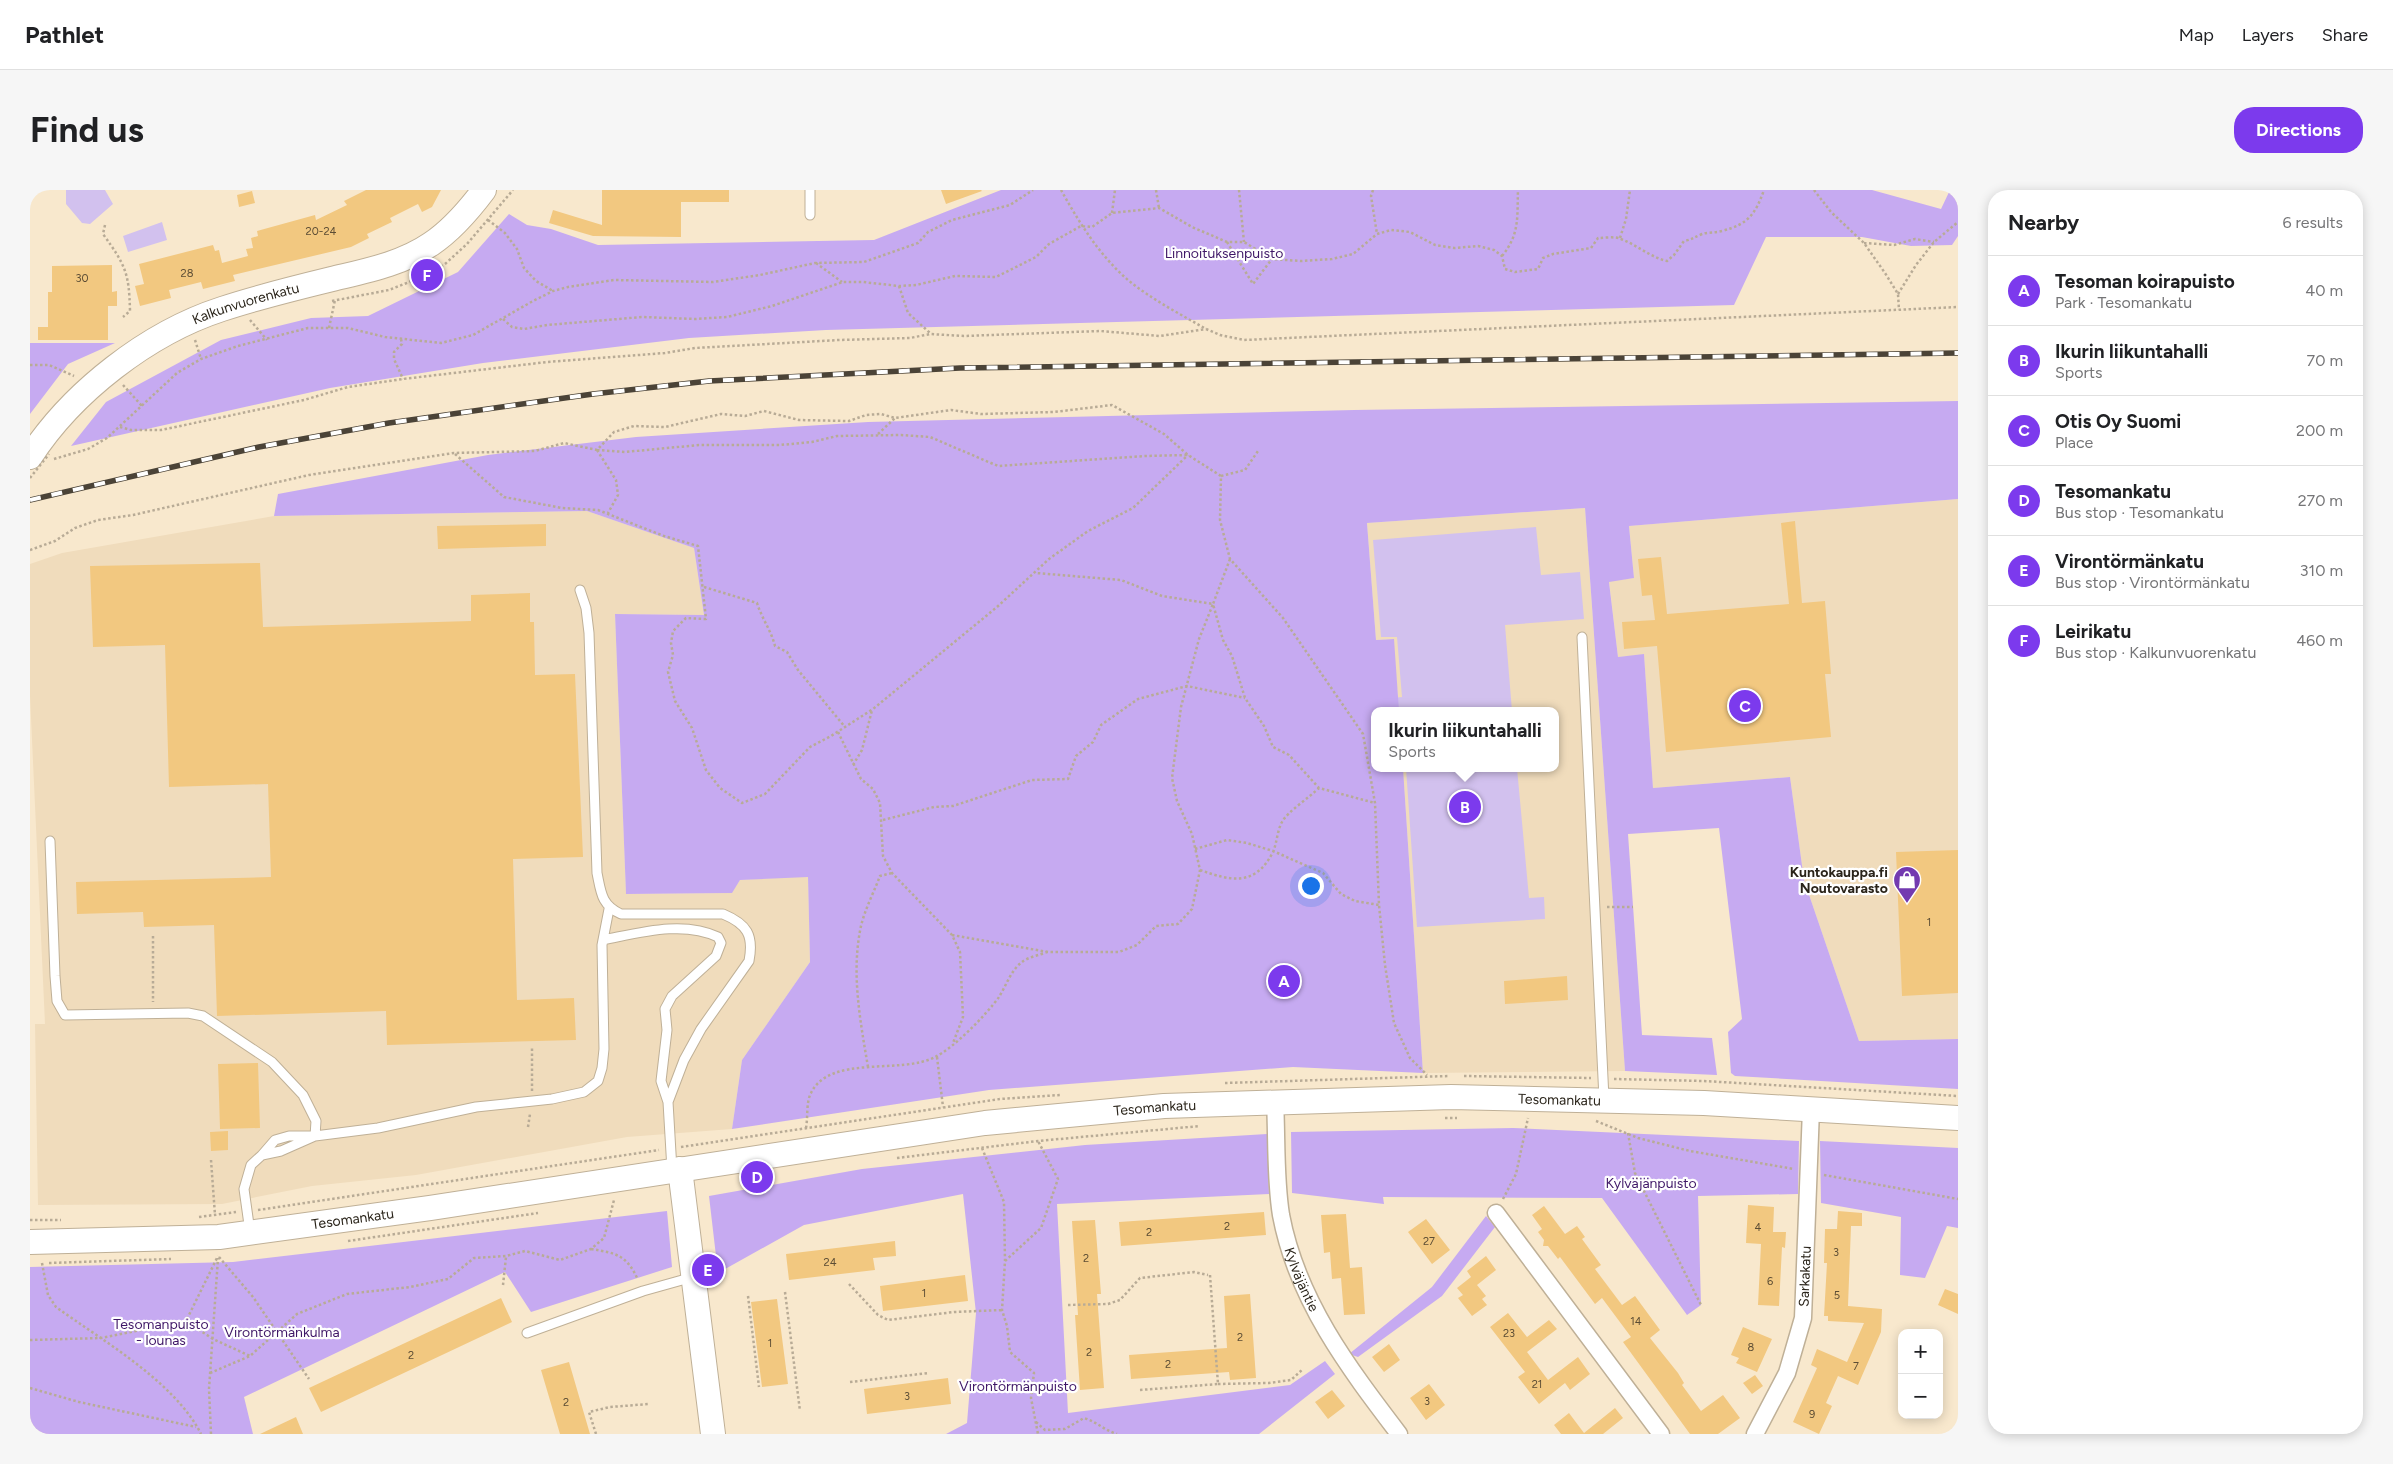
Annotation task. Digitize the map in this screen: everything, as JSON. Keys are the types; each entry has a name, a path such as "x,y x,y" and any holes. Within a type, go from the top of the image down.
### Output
{"main road":[{"name":"Kalkunvuorenkatu","path":"41,454 86,392 132,354 172,332 219,310 271,294 372,269 417,252 442,236 484,190"},
{"name":"Tesomankatu","path":"33,1252 219,1237 248,1222 420,1209 674,1162 985,1123 1164,1106 1275,1101 1451,1097 1601,1113 1811,1108 1958,1118"},
{"path":"674,1162 694,1276 713,1434"}],"street":[{"name":"Kylväjäntie","path":"1275,1101 1281,1214 1293,1262 1308,1298 1335,1347 1399,1434"},
{"name":"Sarkakatu","path":"1755,1434 1787,1373 1803,1318 1811,1108"},
{"path":"1496,1213 1661,1434"}],"lane":[{"path":"810,190 810,215"},
{"path":"580,590 586,608 589,633 597,873 601,894 609,909 620,914 723,914 737,920 748,931 752,948 749,961 701,1029 684,1060 668,1102"},
{"path":"1582,637 1596,907 1601,1113"},
{"path":"50,841 57,1001 65,1015 188,1013 203,1016 272,1062 303,1095 316,1121 316,1136"},
{"path":"248,1222 244,1189 251,1165 262,1155 294,1146 316,1136 378,1128 476,1107 531,1101 584,1092 598,1081 602,1068 604,1049 603,940 609,909"},
{"path":"603,940 668,930 692,929 707,931 718,936 720,943 716,956 672,996 665,1009 667,1030 661,1081 668,1102 674,1162"},
{"path":"527,1333 643,1291 694,1276"}],"path":[{"path":"327,302 388,290 427,275 445,264 488,220 512,190"},
{"path":"30,478 41,454 88,449 107,438 120,427 177,373 201,359 238,346 308,328 348,328 402,339 441,343 459,340 503,319 553,291 614,280 713,282 815,263 864,262 918,243 928,232 952,220 1010,206 1033,190"},
{"path":"1061,190 1081,226 1099,249 1128,280 1206,329 1220,335 1244,340 1958,307"},
{"path":"1112,213 1116,190"},
{"path":"1156,190 1159,208"},
{"path":"1239,190 1244,242"},
{"path":"1373,190 1371,196 1377,234"},
{"path":"1502,256 1512,244 1517,230 1518,190"},
{"path":"1620,238 1626,219 1630,190"},
{"path":"503,319 512,326 524,329 547,325 642,317 695,319 727,317 772,306 843,282 899,286 916,285 955,276 996,277 1036,257 1048,244 1081,226 1092,227 1112,213 1159,208 1192,227 1227,242 1244,242 1272,259 1332,260 1353,254 1377,234 1391,230 1410,232 1435,245 1454,248 1478,246 1494,250 1502,256 1505,269 1515,272 1538,269 1543,258 1554,254 1591,248 1598,238 1620,238 1647,251 1654,258 1666,260 1674,255 1684,241 1694,239 1702,234 1721,232 1748,220 1756,210 1764,190"},
{"path":"1814,190 1831,212 1864,242 1898,294 1899,310"},
{"path":"488,220 505,233 517,249 524,268 536,281 553,291"},
{"path":"1898,294 1916,265 1934,242 1958,222"},
{"path":"105,224 103,234 124,262 129,287 130,311 123,317"},
{"path":"1864,242 1894,245 1915,239 1934,242"},
{"path":"1227,242 1253,284 1272,259"},
{"path":"815,263 843,282"},
{"path":"899,286 908,313 930,334"},
{"path":"329,328 335,300"},
{"path":"257,317 250,319 267,340"},
{"path":"120,427 131,430 161,430 304,400 348,387 403,379 547,362 651,355 695,348 910,338 930,334 964,336 1100,331 1160,336 1206,329"},
{"path":"194,335 201,359"},
{"path":"402,339 402,344 394,352 394,359 403,379"},
{"path":"30,365 49,365 78,377"},
{"path":"119,382 142,406"},
{"path":"597,450 614,432 634,426 665,427 721,414 745,416 764,411 799,420 849,421 866,415 881,414 895,418 951,410 981,414 1054,412 1112,405 1164,434 1188,455 1221,476 1245,470 1258,451"},
{"path":"877,435 895,418"},
{"path":"30,550 55,541 75,528 98,520 133,515 309,475 454,453 535,451 564,444 597,450 625,452 700,445 780,445 812,442 838,436 877,435 930,437 998,466 1144,456 1188,455"},
{"path":"597,450 616,480 618,495 607,513"},
{"path":"454,453 504,497 562,508 598,510 664,536 698,546 706,618 686,618 673,631 671,643 673,655 668,672 675,701 692,728 706,770 720,788 742,803 765,794 810,747 838,732 873,709 997,607 1049,559 1088,531 1133,508 1188,455"},
{"path":"1221,476 1220,520 1230,559 1283,618 1363,734 1375,803 1379,905 1384,965 1394,1024 1410,1058 1427,1075"},
{"path":"952,935 1048,952 1119,952 1137,945 1156,926 1178,924 1192,909 1200,870 1192,834 1178,801 1172,778 1181,707 1199,639 1230,559"},
{"path":"1036,573 1121,580 1162,596 1213,604"},
{"path":"704,588 757,603 764,623 771,630 776,646 787,652 798,670 845,727"},
{"path":"1213,604 1245,698 1264,726 1273,747 1289,755 1319,788 1375,803"},
{"path":"883,820 934,807 953,806 1032,780 1068,779 1076,756 1093,742 1101,725 1138,699 1187,686 1245,698"},
{"path":"853,765 862,750 873,709"},
{"path":"838,732 853,765 880,803 883,820 884,856 892,873 952,935 960,952 963,1017 953,1043"},
{"path":"1200,870 1226,879 1246,878 1262,868 1273,851 1282,821 1319,788"},
{"path":"1195,849 1227,840 1247,843 1273,851 1323,873 1341,894 1348,898 1379,905"},
{"path":"868,1067 860,1021 855,962 861,924 880,876 892,873"},
{"path":"1596,907 1633,907"},
{"path":"153,936 153,1014"},
{"path":"806,1128 810,1094 822,1080 840,1072 868,1067 888,1068 922,1063 937,1057 979,1021 1022,962 1048,952"},
{"path":"528,1127 531,1101 532,1047"},
{"path":"937,1057 943,1107"},
{"path":"1218,1083 1258,1081"},
{"path":"191,1217 215,1215 248,1222 674,1162 806,1128 1000,1099 1069,1094"},
{"path":"1601,1113 1628,1133 1690,1150 1958,1200"},
{"path":"1442,1118 1461,1118"},
{"path":"1496,1213 1516,1174 1528,1118 1519,1118"},
{"path":"889,1159 1038,1141 1207,1126"},
{"path":"1628,1133 1635,1174 1701,1306"},
{"path":"1005,1261 1041,1228 1058,1179 1038,1141"},
{"path":"982,1148 1004,1202 1005,1261 1002,1310 1007,1326 1010,1352 1034,1373 1031,1398 1038,1434"},
{"path":"211,1160 215,1215"},
{"path":"604,1202 623,1199"},
{"path":"210,1372 250,1356 297,1314 347,1294 410,1287 448,1279 474,1258 506,1256 525,1251 560,1260 591,1249 604,1238 614,1200"},
{"path":"339,1242 546,1212"},
{"path":"30,1220 66,1220"},
{"path":"591,1249 614,1253 630,1263 643,1291"},
{"path":"33,1252 42,1263 51,1302 134,1363 184,1406 201,1434"},
{"path":"209,1257 228,1255"},
{"path":"186,1321 218,1256"},
{"path":"218,1256 253,1297 276,1332 290,1348 309,1379"},
{"path":"211,1434 210,1372 218,1256"},
{"path":"503,1285 506,1256"},
{"path":"42,1263 172,1259"},
{"path":"1068,1305 1108,1304 1120,1300 1140,1278 1194,1272 1209,1275 1218,1384"},
{"path":"849,1284 878,1315 888,1320 954,1312 1002,1310"},
{"path":"786,1292 800,1411"},
{"path":"748,1296 759,1387"},
{"path":"30,1340 101,1338 186,1321 213,1339 250,1356"},
{"path":"1140,1390 1218,1384 1269,1383 1291,1380 1303,1369"},
{"path":"850,1382 929,1373"},
{"path":"30,1388 79,1402 198,1427"},
{"path":"596,1434 589,1412 610,1407 649,1404"},
{"path":"1035,1421 1045,1430 1065,1429 1084,1418 1095,1421 1102,1429 1117,1434"}],"shaded area":[{"path":"66,190 105,190 113,204 90,224 82,223 66,204"},
{"path":"162,222 167,240 128,252 123,236"},
{"path":"1958,499 1958,1039 1859,1041 1804,880 1790,777 1653,788 1644,655 1618,657 1609,581 1634,578 1629,526"},
{"path":"1585,508 1625,1071 1423,1073 1403,772 1559,772 1559,707 1399,707 1393,639 1376,640 1367,523"},
{"path":"587,511 694,548 704,615 615,614 626,894 731,893 740,880 808,876 810,962 742,1060 732,1129 627,1137 416,1175 312,1186 222,1204 38,1205 35,1024 45,1024 30,696 30,564 62,553 274,516"},
{"path":"1536,527 1541,575 1580,572 1584,619 1505,625 1512,707 1385,707 1384,699 1402,697 1397,637 1381,637 1373,540"},
{"path":"1406,772 1517,772 1529,898 1544,897 1545,919 1417,927"}],"green space":[{"name":"Linnoituksenpuisto","path":"1001,190 1872,190 1941,209 1950,190 1958,190 1958,236 1952,245 1911,246 1862,237 1766,237 1734,305 826,330 689,338 483,363 330,388 71,446 106,402 221,340 311,318 368,316 458,272 509,214 527,225 551,229 598,245 874,240"},
{"path":"30,343 115,343 68,364 30,414"},
{"path":"1958,401 1958,499 1629,526 1634,578 1609,582 1618,657 1644,654 1653,788 1790,777 1804,880 1859,1041 1958,1039 1958,1089 1735,1076 1731,1073 1728,1032 1742,1019 1719,828 1628,834 1642,1035 1712,1038 1717,1075 1625,1071 1585,508 1367,523 1376,640 1394,639 1399,707 1371,707 1371,772 1403,772 1423,1073 1293,1067 989,1090 732,1129 742,1060 810,962 808,877 740,880 732,893 626,894 615,614 704,615 694,548 587,511 274,516 278,494 488,455 636,437 868,422 1354,410"},
{"name":"Kylväjänpuisto","path":"1513,1128 1799,1141 1798,1194 1698,1196 1701,1305 1687,1315 1602,1198 1383,1197 1384,1204 1292,1193 1291,1132"},
{"name":"Virontörmänpuisto","path":"1267,1134 1269,1194 1057,1204 1068,1413 1290,1385 1325,1361 1335,1374 1259,1434 946,1434 967,1423 976,1313 963,1194 804,1225 718,1273 709,1196 862,1169 1085,1145"},
{"path":"1820,1141 1958,1148 1958,1228 1947,1226 1925,1278 1900,1275 1901,1217 1821,1203"},
{"path":"667,1211 672,1267 531,1312 505,1272 244,1397 253,1434 30,1434 30,1267 233,1262"},
{"path":"1486,1216 1495,1227 1442,1296 1358,1357 1349,1354 1432,1287"}],"building":[{"path":"366,190 441,190 432,207 422,212 418,204 390,218 392,222 367,234 369,238 351,247 233,275 235,281 203,289 201,282 169,290 171,298 140,306 135,286 144,284 139,264 213,245 215,251 219,250 222,263 248,256 246,249 253,248 251,238 258,236 257,231 315,215 316,220 347,205 344,201"},
{"path":"602,190 729,190 729,202 681,202 681,237 593,236 549,223 553,210 602,225"},
{"path":"941,190 981,190 982,191 946,204"},
{"path":"252,191 255,203 239,207 237,195"},
{"path":"112,265 112,292 117,291 117,306 108,306 108,340 38,340 38,327 48,327 48,292 52,292 52,266"},
{"path":"1795,521 1802,603 1825,601 1831,674 1825,674 1831,737 1666,752 1657,646 1624,649 1622,622 1655,620 1652,595 1642,596 1638,559 1661,557 1667,614 1789,604 1781,523"},
{"path":"546,524 546,546 438,549 437,526"},
{"path":"260,563 263,627 471,621 471,595 530,593 530,622 534,622 535,675 575,674 583,857 513,859 517,1000 574,998 576,1040 387,1045 386,1011 217,1016 214,925 144,927 143,912 77,914 76,882 271,877 268,784 169,787 165,645 93,647 90,566"},
{"path":"1958,850 1958,993 1902,996 1896,852"},
{"path":"1567,976 1568,1000 1505,1004 1504,981"},
{"path":"258,1063 260,1128 220,1129 218,1064"},
{"path":"228,1131 228,1150 211,1151 210,1132"},
{"path":"1748,1205 1774,1207 1773,1232 1786,1232 1785,1248 1782,1247 1779,1306 1758,1305 1761,1244 1746,1243"},
{"path":"1544,1206 1565,1234 1577,1226 1585,1237 1582,1239 1601,1265 1595,1269 1622,1305 1635,1296 1660,1330 1650,1338 1678,1373 1684,1383 1682,1385 1701,1411 1723,1395 1740,1418 1718,1434 1690,1434 1623,1342 1631,1337 1602,1298 1595,1304 1560,1257 1558,1259 1548,1246 1543,1246 1544,1240 1538,1232 1542,1229 1532,1215"},
{"path":"1838,1211 1862,1213 1862,1226 1851,1226 1848,1306 1882,1309 1881,1332 1858,1385 1838,1376 1826,1403 1832,1406 1819,1434 1793,1422 1817,1368 1811,1365 1817,1349 1847,1362 1864,1323 1828,1321 1828,1316 1824,1316 1827,1263 1824,1263 1825,1229 1837,1229"},
{"path":"1264,1212 1266,1235 1121,1246 1119,1222"},
{"path":"1346,1214 1350,1268 1362,1267 1365,1314 1344,1315 1341,1278 1332,1279 1330,1252 1324,1253 1321,1215"},
{"path":"1426,1219 1450,1250 1432,1264 1408,1232"},
{"path":"1095,1220 1101,1294 1097,1294 1104,1388 1080,1390 1075,1315 1078,1315 1072,1221"},
{"path":"895,1241 896,1256 873,1258 875,1270 789,1280 786,1254"},
{"path":"1486,1256 1496,1270 1477,1285 1486,1296 1482,1299 1487,1305 1472,1316 1458,1298 1463,1295 1457,1288 1471,1277 1467,1271"},
{"path":"965,1275 968,1301 883,1311 880,1286"},
{"path":"1945,1289 1958,1294 1958,1314 1938,1305"},
{"path":"1250,1294 1256,1378 1230,1380 1229,1372 1131,1379 1129,1355 1227,1348 1224,1296"},
{"path":"501,1298 512,1322 321,1412 309,1388"},
{"path":"777,1299 788,1384 762,1387 751,1302"},
{"path":"1508,1313 1527,1337 1549,1320 1557,1329 1527,1352 1548,1380 1578,1357 1590,1374 1570,1390 1565,1383 1539,1404 1518,1377 1525,1372 1490,1327"},
{"path":"1743,1327 1772,1339 1757,1372 1736,1363 1739,1358 1731,1355"},
{"path":"1389,1344 1400,1360 1384,1372 1372,1357"},
{"path":"569,1362 590,1434 560,1434 541,1370"},
{"path":"1755,1375 1763,1386 1752,1394 1743,1383"},
{"path":"948,1378 951,1404 867,1414 864,1389"},
{"path":"1429,1384 1445,1405 1426,1420 1410,1398"},
{"path":"1332,1390 1345,1406 1328,1419 1315,1402"},
{"path":"1615,1408 1623,1418 1603,1434 1561,1434 1554,1425 1569,1413 1584,1433"},
{"path":"296,1417 303,1434 260,1434"}],"railway":[{"path":"30,500 259,447 389,423 593,394 709,381 960,368 1958,353"}],"place":[{"name":"Leirikatu","path":"427,275"},
{"name":"Otis Oy Suomi","path":"1745,706"},
{"name":"Ikurin liikuntahalli","path":"1465,807"},
{"name":"Kuntokauppa.fi Noutovarasto","path":"1907,904"},
{"name":"Tesoman koirapuisto","path":"1284,981"},
{"name":"Tesomankatu","path":"757,1177"},
{"name":"Virontörmänkatu","path":"708,1270"}],"park label":[{"name":"Tesomanpuisto - lounas","path":"161,1332"},
{"name":"Virontörmänkulma","path":"282,1332"}]}
